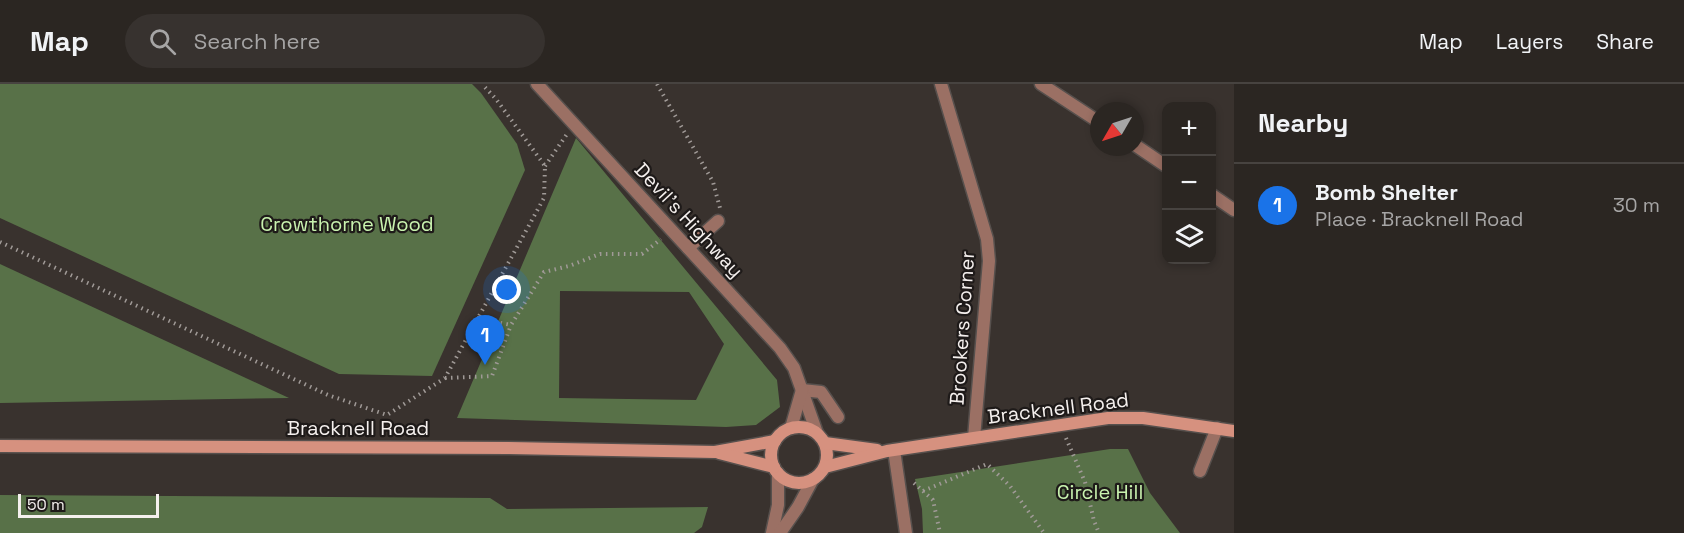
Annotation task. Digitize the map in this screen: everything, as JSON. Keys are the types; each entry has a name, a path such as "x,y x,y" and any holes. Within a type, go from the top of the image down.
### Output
{"main road":[{"name":"Bracknell Road","path":"825,467 890,450 1108,418 1143,418 1234,431"},
{"path":"800,427 821,438 827,451 825,467 813,479 794,482 786,479 776,470 772,449 775,441 791,428 800,427"},
{"name":"Bracknell Road","path":"821,438 850,448 890,450"},
{"name":"Bracknell Road","path":"0,446 497,448 715,452 775,441"},
{"name":"Bracknell Road","path":"715,452 776,470"}],"street":[{"name":"Devil's Highway","path":"537,84 780,348 794,368 821,438"},
{"name":"Brookers Corner","path":"941,84 987,239 989,261 974,438"},
{"path":"1041,84 1090,116"},
{"path":"1144,151 1162,163"},
{"path":"1216,198 1234,210"},
{"path":"688,248 718,221"},
{"path":"791,428 802,390 821,392 838,417"},
{"path":"1200,471 1217,428"},
{"path":"890,450 896,467 906,533"},
{"path":"772,533 778,505 776,470"},
{"path":"780,533 798,507 813,479"}],"path":[{"path":"482,84 496,99 545,166"},
{"path":"657,84 713,182 720,206 718,221"},
{"path":"0,242 328,395 387,415 445,378 544,198 545,166 574,124"},
{"path":"445,378 492,376 511,325 544,272 569,266 600,254 642,254 671,231"},
{"path":"477,318 511,325"},
{"path":"1066,438 1085,482 1099,533"},
{"path":"923,491 987,464 1010,486 1044,533"},
{"path":"896,467 933,500 940,533"}],"green space":[{"name":"Crowthorne Wood","path":"0,84 472,84 481,93 517,144 525,170 432,376 339,374 0,218"},
{"path":"576,138 777,380 780,407 756,425 726,427 457,418","holes":["560,291 689,292 724,344 696,400 559,398"]},
{"path":"0,264 289,398 0,403"},
{"name":"Circle Hill","path":"1110,449 1128,449 1150,493 1180,533 923,533 922,509 915,479"},
{"path":"0,495 490,498 507,509 708,507 702,527 694,533 0,533"}],"place":[{"name":"Bomb Shelter","path":"485,365"}]}
